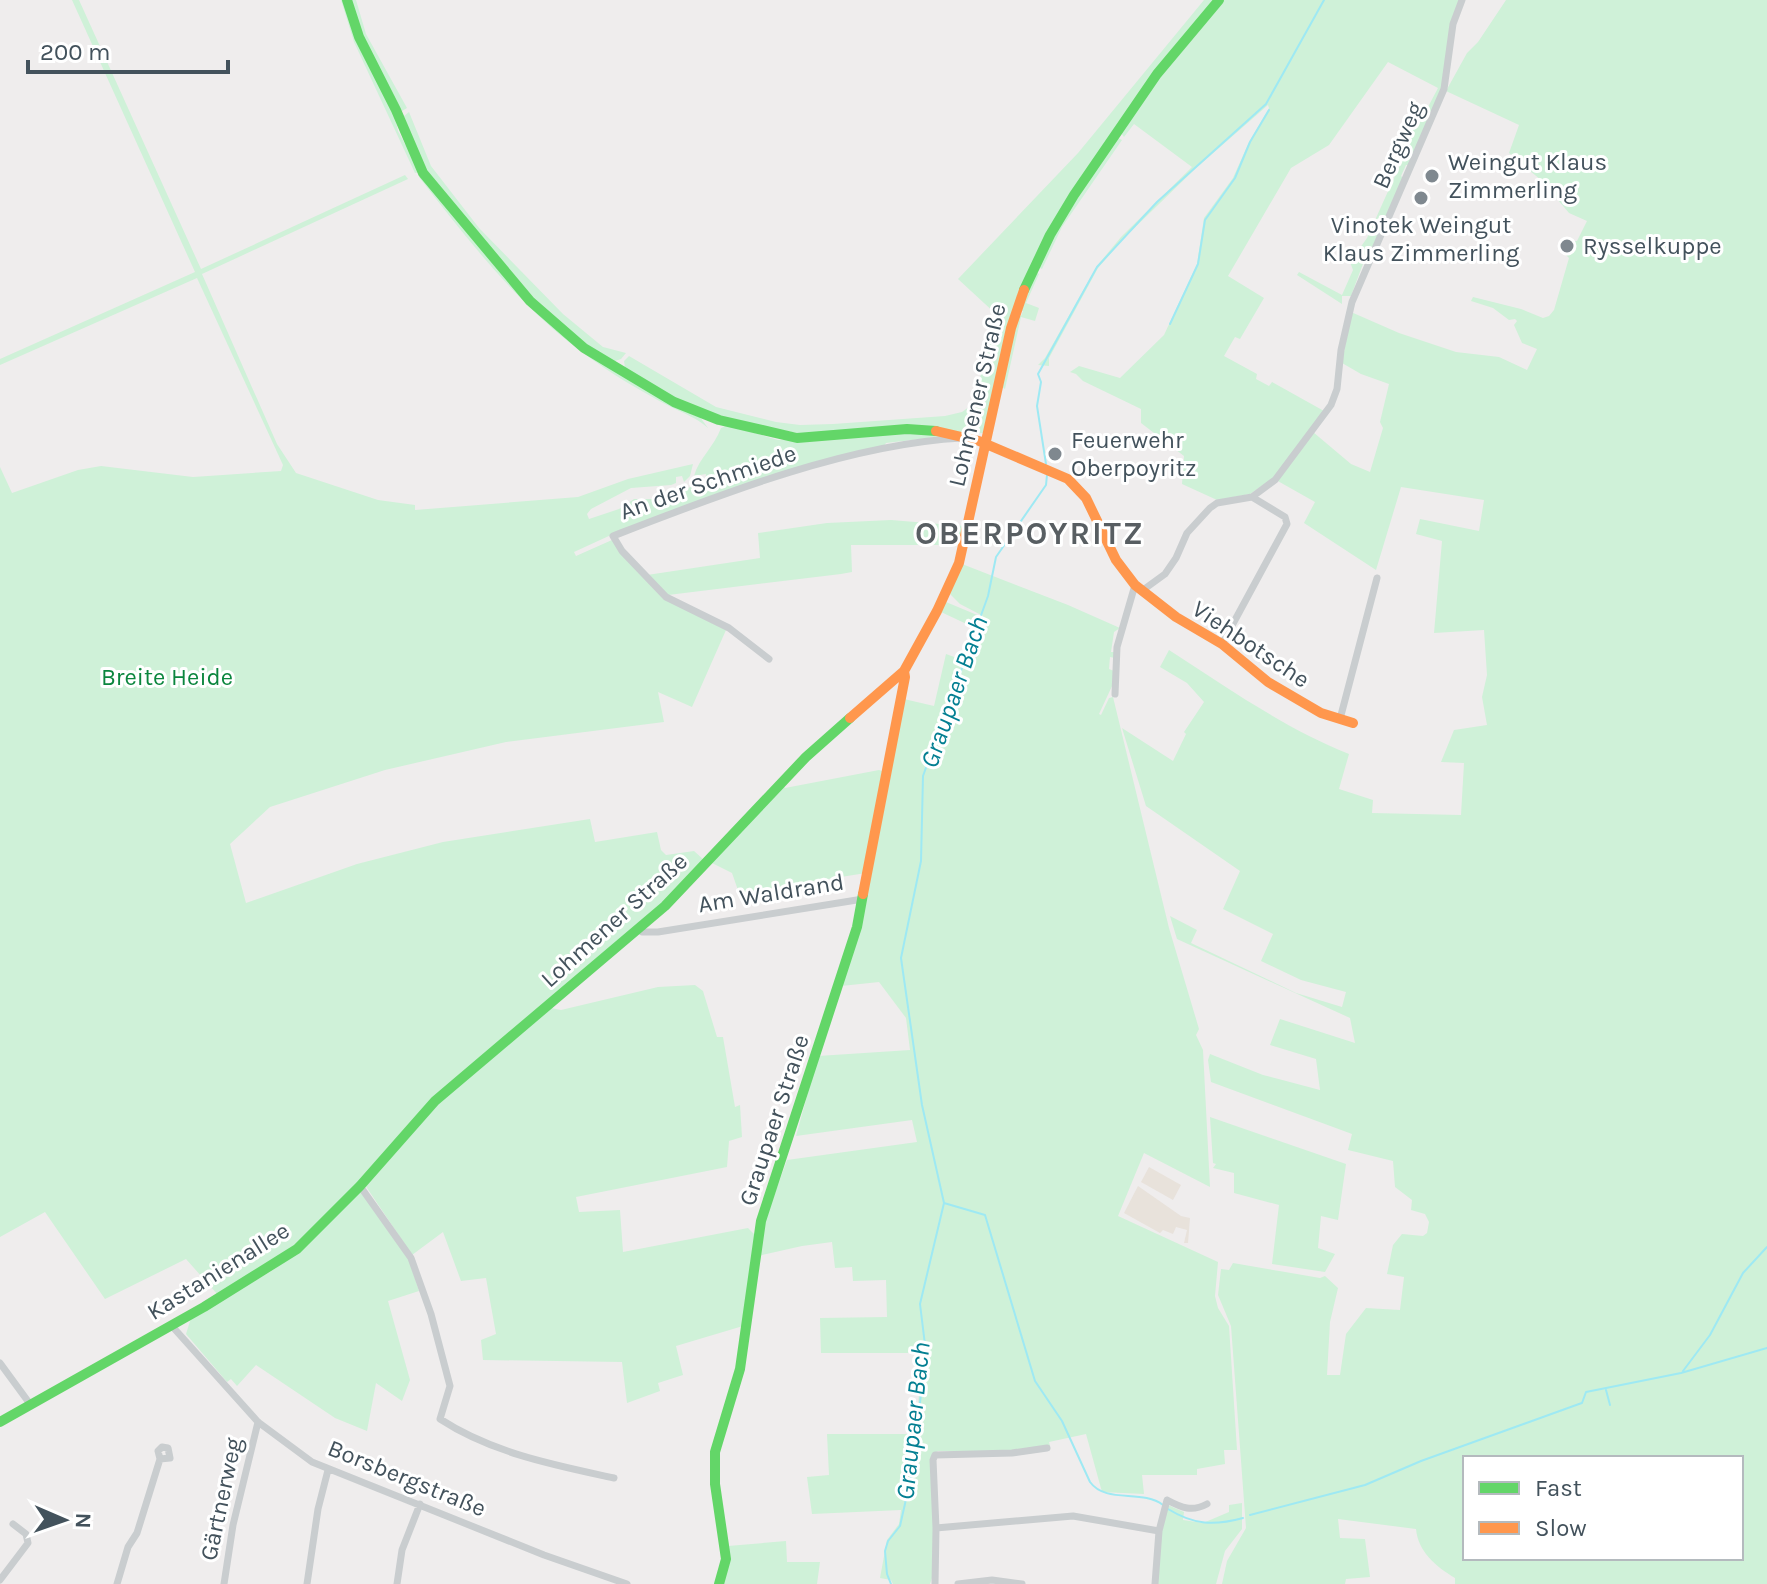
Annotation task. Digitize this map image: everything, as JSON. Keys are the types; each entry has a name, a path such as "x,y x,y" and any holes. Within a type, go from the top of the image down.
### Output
{"street":[{"name":"Viehbotsche","path":"347,0 359,37 423,173 530,301 584,348 641,383 699,413 769,433 797,438 928,429 986,444 1068,479 1086,498 1116,560 1139,587 1176,617 1222,644 1283,692 1321,713 1353,723"},
{"name":"Lohmener Straße","path":"533,1020 665,906 806,757 904,671 959,563 1017,306 1050,235 1157,74 1219,0"},
{"name":"Bergweg","path":"1252,497 1275,480 1331,405 1337,389 1341,350 1352,302 1444,89 1453,24 1462,0"},
{"name":"An der Schmiede","path":"769,659 729,628 666,597 622,551 613,536 818,466 907,444 968,438"},
{"path":"1115,694 1117,647 1139,587 1165,574 1187,533 1210,508 1217,503 1252,497 1285,517 1287,524 1222,644"},
{"path":"1340,719 1377,578"},
{"name":"Graupaer Straße","path":"719,1584 726,1559 715,1484 715,1452 740,1369 761,1221 810,1076 863,899 904,671"},
{"name":"Am Waldrand","path":"639,929 642,932 658,932 863,899"},
{"name":"Kastanienallee","path":"0,1422 267,1270 297,1249 360,1186 435,1101 533,1020"},
{"path":"360,1186 411,1258 431,1314 450,1386 440,1419 496,1447 533,1461 614,1478"},
{"name":"Borsbergstraße","path":"171,1325 258,1422 296,1452 328,1470 544,1555 627,1584"},
{"path":"0,1363 30,1404"},
{"name":"Gärtnerweg","path":"224,1584 233,1525 258,1422"},
{"path":"935,1584 935,1455 1012,1453 1047,1448"},
{"path":"117,1584 160,1459"},
{"path":"307,1584 318,1509 328,1470"},
{"path":"1155,1584 1159,1531 1167,1500 1184,1509 1198,1509 1207,1504"},
{"path":"397,1584 402,1550 420,1504"},
{"path":"936,1528 1073,1516 1159,1531"},
{"path":"0,1580 29,1540 13,1524"},
{"path":"958,1584 992,1580 1022,1584"}],"green space":[{"name":"Breite Heide","path":"72,0 79,0 201,269 405,175 408,179 202,274 277,444 296,473 378,500 415,505 415,510 578,497 628,479 693,464 690,476 684,482 682,476 676,477 676,483 671,485 631,488 591,509 587,514 589,519 619,509 634,499 656,499 705,482 706,474 694,476 696,470 721,428 728,425 778,440 908,431 955,435 886,443 611,535 574,552 576,556 612,540 665,599 726,630 692,707 658,692 664,722 506,742 385,770 270,807 230,844 246,903 357,864 443,842 590,819 595,842 657,832 661,850 666,855 694,851 704,860 664,903 433,1099 354,1188 294,1247 218,1295 186,1259 105,1299 45,1212 0,1237 0,467 12,493 78,470 101,466 193,477 281,471 283,465 197,278 0,365 0,359 195,272"},
{"path":"341,0 345,0 393,108 398,131 420,172 415,173 354,42"},
{"path":"349,0 356,0 366,34 407,108 402,111 369,55"},
{"path":"1204,0 1215,0 1157,68 1022,286 983,433 964,434 944,429 807,435 733,420 676,400 625,368 624,361 629,356 716,407 776,422 833,424 945,416 962,412 973,404 997,315 958,279 1078,153"},
{"path":"1222,0 1461,0 1442,89 1369,254 1362,259 1364,261 1351,296 1342,296 1342,304 1297,275 1299,272 1342,295 1353,270 1350,262 1367,238 1403,158 1400,146 1404,133 1419,124 1438,88 1388,62 1329,145 1291,168 1228,276 1264,298 1240,339 1235,337 1224,356 1257,374 1256,379 1269,386 1272,382 1324,411 1273,478 1250,494 1217,500 1182,484 1184,456 1141,423 1141,409 1070,372 1079,366 1120,378 1164,335 1197,264 1204,218 1233,178 1268,105 1195,169 1123,239 1098,268 1049,358 1049,366 1038,365 1045,358 1097,266 1121,237 1192,167 1134,124 1124,137 1121,133 1162,72"},
{"path":"1506,0 1767,0 1767,1584 1455,1584 1455,1578 1434,1563 1424,1551 1416,1529 1338,1519 1340,1538 1365,1539 1370,1577 1346,1579 1345,1584 1222,1584 1227,1561 1246,1528 1231,1326 1218,1295 1221,1269 1229,1270 1233,1263 1320,1278 1325,1276 1338,1288 1330,1322 1327,1375 1340,1375 1346,1334 1366,1308 1400,1310 1404,1277 1387,1274 1393,1245 1402,1234 1423,1236 1427,1233 1429,1222 1425,1214 1411,1210 1412,1200 1395,1187 1393,1161 1348,1150 1352,1134 1211,1082 1210,1054 1263,1075 1320,1090 1316,1059 1270,1045 1280,1019 1355,1043 1350,1018 1177,939 1170,916 1197,930 1191,943 1296,993 1342,1007 1346,992 1301,980 1261,961 1273,934 1223,909 1240,871 1146,806 1122,728 1173,761 1186,734 1184,732 1204,702 1187,683 1160,667 1169,650 1279,720 1349,754 1339,789 1373,800 1372,813 1461,815 1464,763 1441,762 1454,730 1487,725 1482,697 1487,675 1484,630 1434,633 1442,541 1416,534 1420,519 1479,531 1484,500 1401,487 1376,570 1304,523 1315,502 1276,480 1313,432 1351,464 1370,472 1383,428 1380,422 1389,384 1342,363 1351,312 1399,333 1456,352 1499,357 1527,370 1537,349 1522,343 1514,325 1515,319 1509,320 1493,308 1471,301 1473,297 1543,318 1549,316 1554,310 1569,258 1564,247 1570,241 1577,241 1587,221 1569,213 1542,181 1509,153 1519,125 1446,91 1467,53"},
{"path":"409,112 431,166 479,228 563,314 603,347 626,353 621,359 612,362 531,299 425,171 404,116"},
{"path":"1118,138 1122,140 1062,227 1042,269 1038,267 1063,218"},
{"path":"422,176 551,323 700,417 708,428 614,374 536,314 456,224 419,177"},
{"path":"1036,272 1039,274 1026,303 1039,308 1035,321 1021,317 1005,389 1002,387 1018,315 1021,316 1023,311 1020,310"},
{"path":"891,520 964,526 959,545 851,545 852,572 841,574 668,595 647,575 760,558 758,533 827,523"},
{"path":"962,564 1120,628 1114,632 1111,652 1115,652 1115,658 1110,657 1109,669 1114,671 1113,684 1099,714 1109,698 1113,697 1169,928 1199,1029 1196,1035 1203,1050 1210,1187 1144,1153 1118,1216 1218,1262 1215,1296 1229,1326 1237,1450 1224,1450 1225,1464 1197,1469 1197,1475 1142,1475 1144,1494 1102,1492 1086,1434 1049,1442 1050,1446 1012,1451 938,1451 933,1454 934,1572 930,1584 893,1584 891,1580 880,1578 887,1540 899,1524 901,1510 812,1514 807,1477 829,1475 827,1434 916,1434 922,1353 821,1353 820,1318 887,1317 886,1280 853,1281 852,1267 835,1268 832,1242 758,1256 766,1218 787,1160 917,1142 912,1120 796,1136 818,1056 910,1050 906,1018 879,982 841,986 904,699 934,706 946,654 960,659 973,627 941,612 946,602 983,616 960,604 950,594"},
{"path":"882,771 866,873 739,893 732,873 710,862 782,784 785,788"},
{"path":"695,985 703,991 717,1037 723,1037 735,1107 740,1105 742,1137 729,1141 727,1167 576,1197 579,1212 620,1210 623,1252 748,1228 755,1235 743,1326 676,1346 683,1375 658,1383 660,1391 627,1403 622,1362 483,1360 481,1340 496,1334 486,1278 461,1281 443,1232 412,1255 365,1185 438,1103 551,1008 561,1010 658,987"},
{"path":"1210,1117 1346,1164 1338,1220 1321,1216 1318,1248 1335,1254 1325,1272 1272,1264 1279,1205 1234,1193 1234,1173 1213,1168 1216,1164 1213,1163"},
{"path":"360,1190 408,1257 419,1291 388,1301 410,1380 402,1401 376,1383 367,1431 335,1418 256,1365 237,1386 231,1379 227,1382 186,1334 191,1318 300,1251"},
{"path":"1242,1503 1242,1529 1225,1551 1216,1584 1158,1584 1161,1534 1168,1505 1184,1512 1183,1520 1203,1523 1229,1512 1229,1505"},
{"path":"786,1541 787,1562 820,1562 817,1584 723,1584 728,1546"}],"sand":[{"path":"1149,1167 1181,1185 1173,1200 1141,1182"},
{"path":"1138,1186 1181,1216 1190,1218 1188,1243 1184,1243 1187,1230 1176,1227 1173,1234 1163,1230 1160,1233 1124,1213"}],"waterway":[{"name":"Graupaer Bach","path":"1046,464 1037,406 1041,382 1038,374 1097,267 1157,202 1266,104 1324,0"},
{"path":"1170,324 1198,264 1205,220 1235,178 1250,142 1269,110"},
{"name":"Graupaer Bach","path":"891,1584 885,1551 888,1541 900,1526 911,1477 926,1353 920,1304 944,1203 922,1105 901,958 921,861 923,776 988,596 996,557 1046,485 1047,475"},
{"path":"944,1203 985,1215 1035,1381 1062,1421 1090,1482 1105,1493 1145,1498 1163,1505"},
{"path":"1683,1371 1710,1335 1743,1273 1767,1247"},
{"path":"1250,1515 1365,1485 1421,1461 1582,1403 1586,1392 1681,1373 1767,1348"},
{"path":"1606,1390 1610,1405"},
{"path":"1168,1509 1204,1522 1243,1518"}],"traffic: fast":[{"path":"347,0 359,37 423,173 530,301 584,348 674,402 719,420 797,438 907,429 936,431"},
{"path":"1024,290 1050,235 1074,195 1157,74 1219,0"},
{"path":"0,1422 204,1307 297,1249 360,1186 435,1101 665,906 806,757 850,718"},
{"path":"719,1584 726,1559 715,1484 715,1452 740,1369 761,1221 857,927 863,894"}],"traffic: slow":[{"path":"850,718 904,671 959,563 1011,328 1024,290"},
{"path":"936,431 979,441 1068,479 1086,498 1116,560 1135,585 1176,617 1222,644 1268,682 1321,713 1353,723"},
{"path":"863,894 904,671"}],"place":[{"name":"Weingut Klaus Zimmerling","path":"1432,176"},
{"name":"Vinotek Weingut Klaus Zimmerling","path":"1421,198"},
{"name":"Rysselkuppe","path":"1567,246"},
{"name":"Feuerwehr Oberpoyritz","path":"1055,454"}],"district":[{"name":"OBERPOYRITZ","path":"1030,533"}]}
